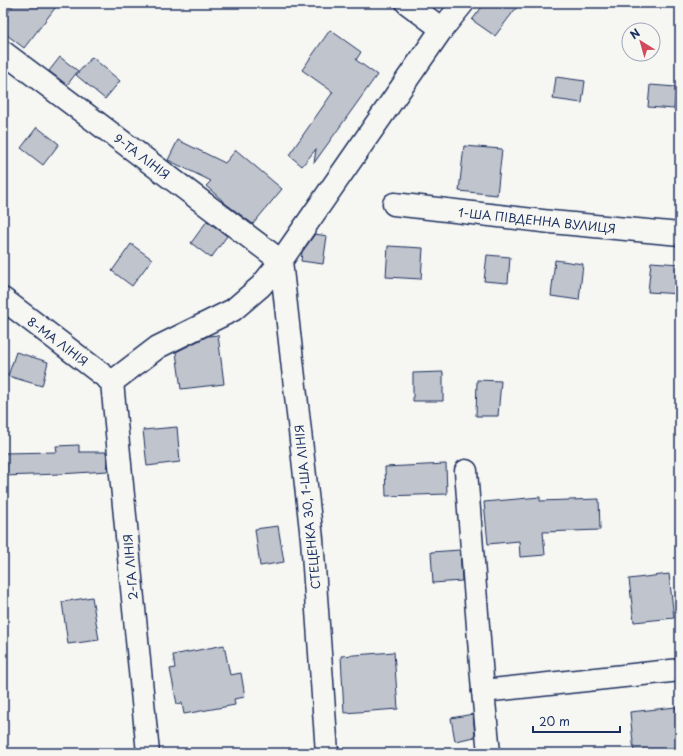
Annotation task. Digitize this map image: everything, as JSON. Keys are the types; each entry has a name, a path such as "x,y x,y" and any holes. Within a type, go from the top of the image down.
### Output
{"street":[{"path":"408,3 442,29"},
{"path":"112,382 158,347 233,310 261,286 281,261 442,29 463,3"},
{"name":"9-ТА ЛІНІЯ","path":"3,52 281,261"},
{"name":"1-ША ПІВДЕННА ВУЛИЦЯ","path":"394,204 551,222 680,234"},
{"name":"СТЕЦЕНКА 30, 1-ША ЛІНІЯ","path":"281,261 312,538 327,753"},
{"name":"8-МА ЛІНІЯ","path":"3,299 112,382"},
{"name":"2-ГА ЛІНІЯ","path":"112,382 148,753"},
{"path":"466,471 489,753"},
{"path":"483,691 680,670"}],"building":[{"path":"15,3 59,3 24,48 3,32 3,18"},
{"path":"485,3 520,3 495,36 472,20"},
{"path":"330,30 361,52 356,60 377,75 314,163 316,149 302,166 289,155 333,92 302,70"},
{"path":"60,57 78,71 67,85 49,71"},
{"path":"92,57 120,81 105,99 76,75"},
{"path":"556,77 585,81 582,103 553,99"},
{"path":"650,85 676,87 674,109 648,107"},
{"path":"37,127 59,144 43,165 21,148"},
{"path":"178,140 225,163 236,150 282,189 253,224 222,201 206,186 211,181 168,160"},
{"path":"464,146 502,149 497,195 459,191"},
{"path":"207,221 227,236 211,258 191,243"},
{"path":"315,234 327,236 323,264 301,261 302,252"},
{"path":"131,244 152,259 132,286 112,271"},
{"path":"388,246 423,248 421,279 386,277"},
{"path":"487,255 510,257 508,283 484,281"},
{"path":"555,260 583,264 579,300 551,296"},
{"path":"651,262 680,264 680,294 648,292"},
{"path":"218,335 224,384 181,389 176,352 208,336"},
{"path":"16,352 48,362 42,386 8,376"},
{"path":"443,372 443,401 413,401 413,373"},
{"path":"477,380 501,381 498,416 476,416"},
{"path":"177,427 180,462 147,466 143,430"},
{"path":"79,445 79,452 106,452 108,471 3,476 3,453 57,452 56,446"},
{"path":"446,464 447,494 386,496 385,467"},
{"path":"540,497 540,501 599,499 600,530 543,532 545,555 520,557 519,541 488,544 484,502"},
{"path":"278,526 284,562 260,566 255,529"},
{"path":"460,550 462,581 433,583 431,552"},
{"path":"669,574 674,618 634,622 629,579"},
{"path":"92,597 99,640 68,644 62,602"},
{"path":"224,645 230,675 241,673 245,697 234,699 235,705 184,714 182,703 177,704 170,669 175,668 173,655"},
{"path":"394,652 398,709 344,713 341,656"},
{"path":"676,707 680,753 634,753 630,712"},
{"path":"473,714 475,737 455,741 451,718"}]}
